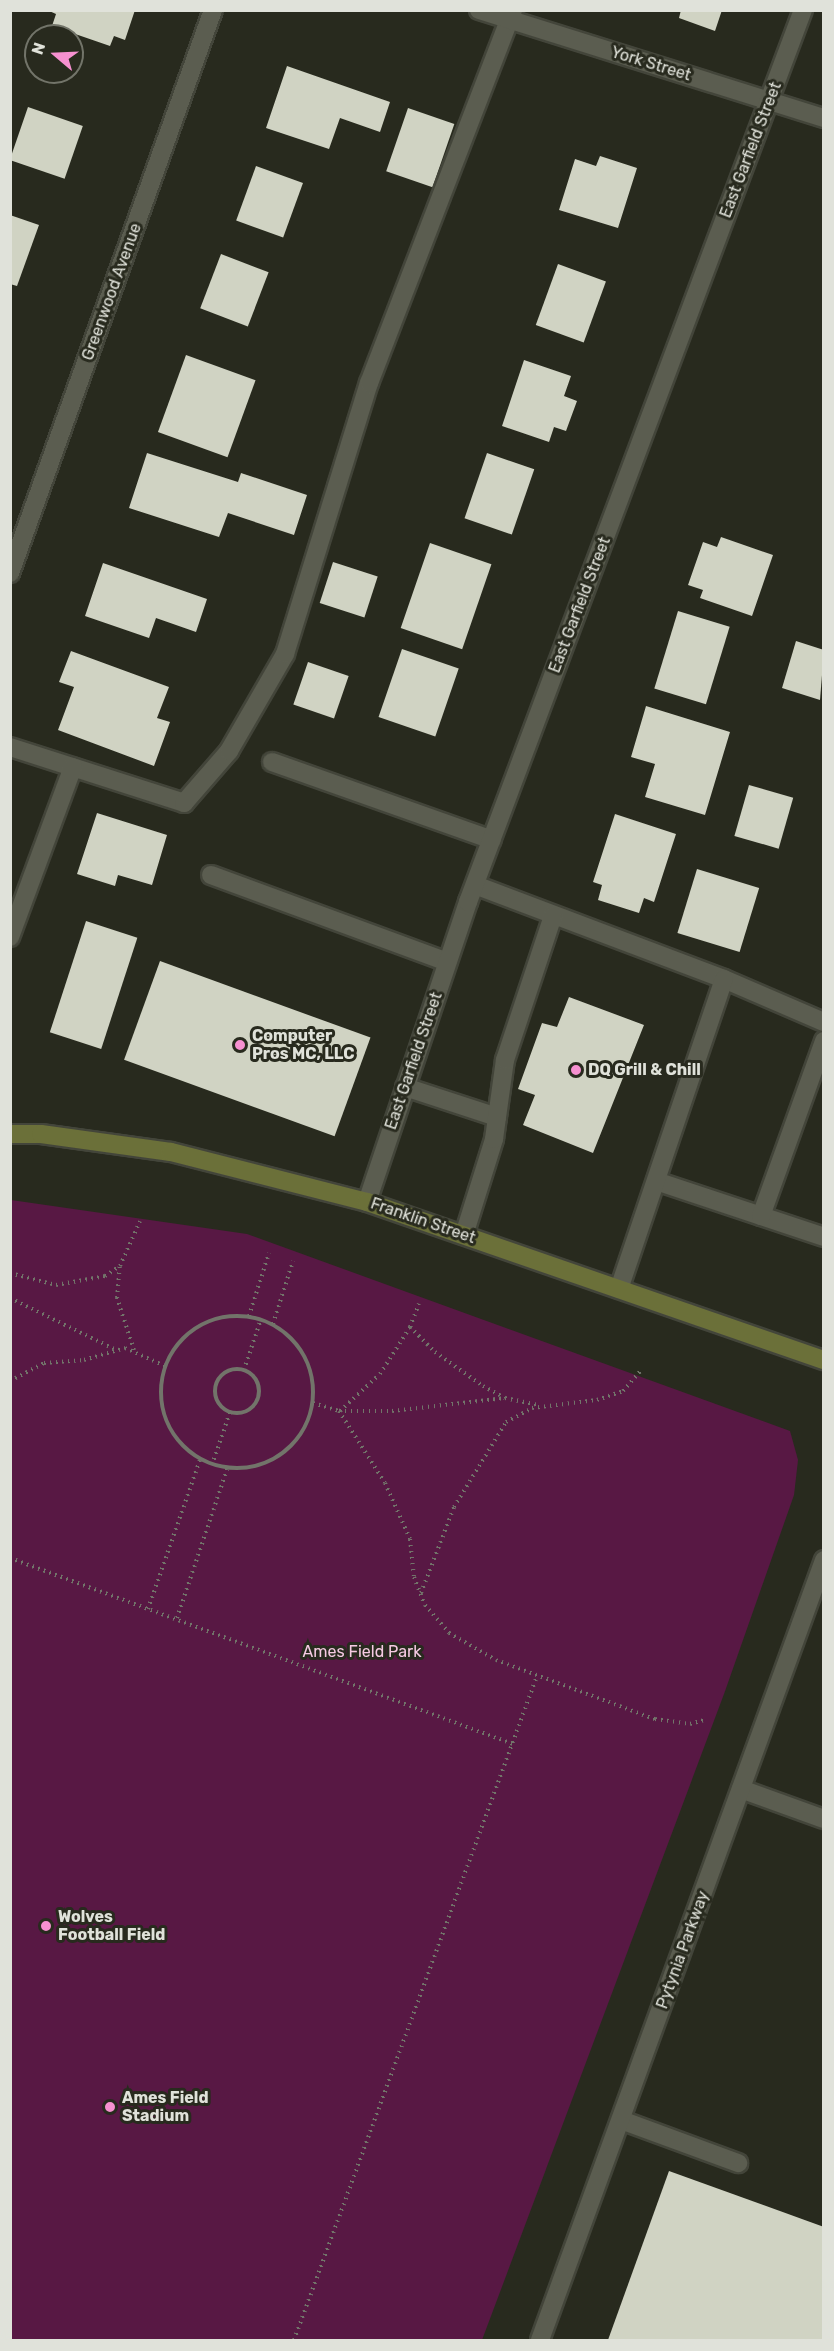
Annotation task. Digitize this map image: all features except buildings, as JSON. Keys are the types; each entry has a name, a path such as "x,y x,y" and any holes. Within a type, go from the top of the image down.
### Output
{"main road":[{"name":"Franklin Street","path":"10,1134 41,1134 171,1152 366,1202 824,1360"}],"street":[{"name":"Greenwood Avenue","path":"10,573 213,10"},
{"name":"York Street","path":"479,10 512,15 769,102 824,118"},
{"name":"East Garfield Street","path":"366,1202 475,885 803,10"},
{"path":"10,747 184,803 229,751 285,654 369,383 512,15"},
{"path":"272,762 492,840"},
{"path":"10,937 73,767"},
{"path":"212,875 447,962"},
{"path":"475,885 724,979 824,1022"},
{"path":"464,1235 494,1139 505,1060 553,916"},
{"path":"619,1289 724,979"},
{"path":"760,1216 824,1041"},
{"path":"405,1087 497,1117"},
{"path":"656,1181 824,1237"},
{"name":"Pytynia Parkway","path":"540,2340 824,1560"},
{"path":"741,1789 824,1819"},
{"path":"621,2120 738,2163"}],"path":[{"path":"134,1351 117,1298 120,1266 140,1221"},
{"path":"249,1316 269,1253"},
{"path":"273,1323 293,1261"},
{"path":"10,1273 56,1285 105,1276 120,1266"},
{"path":"10,1298 115,1349 134,1351 165,1366"},
{"path":"339,1411 380,1374 410,1327 419,1304"},
{"path":"249,1316 261,1319 273,1323 304,1356 313,1383 313,1403 296,1442 280,1455 243,1470 212,1465 200,1460 185,1449 168,1426 160,1399 165,1366 180,1340 203,1323 249,1316"},
{"path":"244,1370 261,1319"},
{"path":"410,1327 443,1359 505,1398"},
{"path":"10,1380 44,1363 84,1360 115,1349"},
{"path":"313,1403 339,1411 402,1410 505,1398 544,1405 597,1400 623,1391 642,1369"},
{"path":"244,1370 256,1382 257,1399 246,1411 230,1412 218,1401 216,1384 228,1372 244,1370"},
{"path":"420,1593 454,1507 486,1451 506,1422 544,1405"},
{"path":"339,1411 369,1452 410,1539 414,1577 420,1593 431,1616 449,1633 496,1660 655,1719 690,1724 704,1720"},
{"path":"212,1465 230,1412"},
{"path":"148,1609 200,1460"},
{"path":"177,1618 227,1469"},
{"path":"10,1558 513,1744"},
{"path":"294,2340 537,1676"}],"green space":[{"name":"Ames Field Park","path":"11,1200 247,1234 790,1431 798,1460 794,1495 724,1694 482,2340 11,2340"}],"place":[{"name":"Computer Pros MC, LLC","path":"240,1045"},
{"name":"DQ Grill & Chill","path":"576,1070"},
{"name":"Wolves Football Field","path":"46,1926"},
{"name":"Ames Field Stadium","path":"110,2107"}]}
